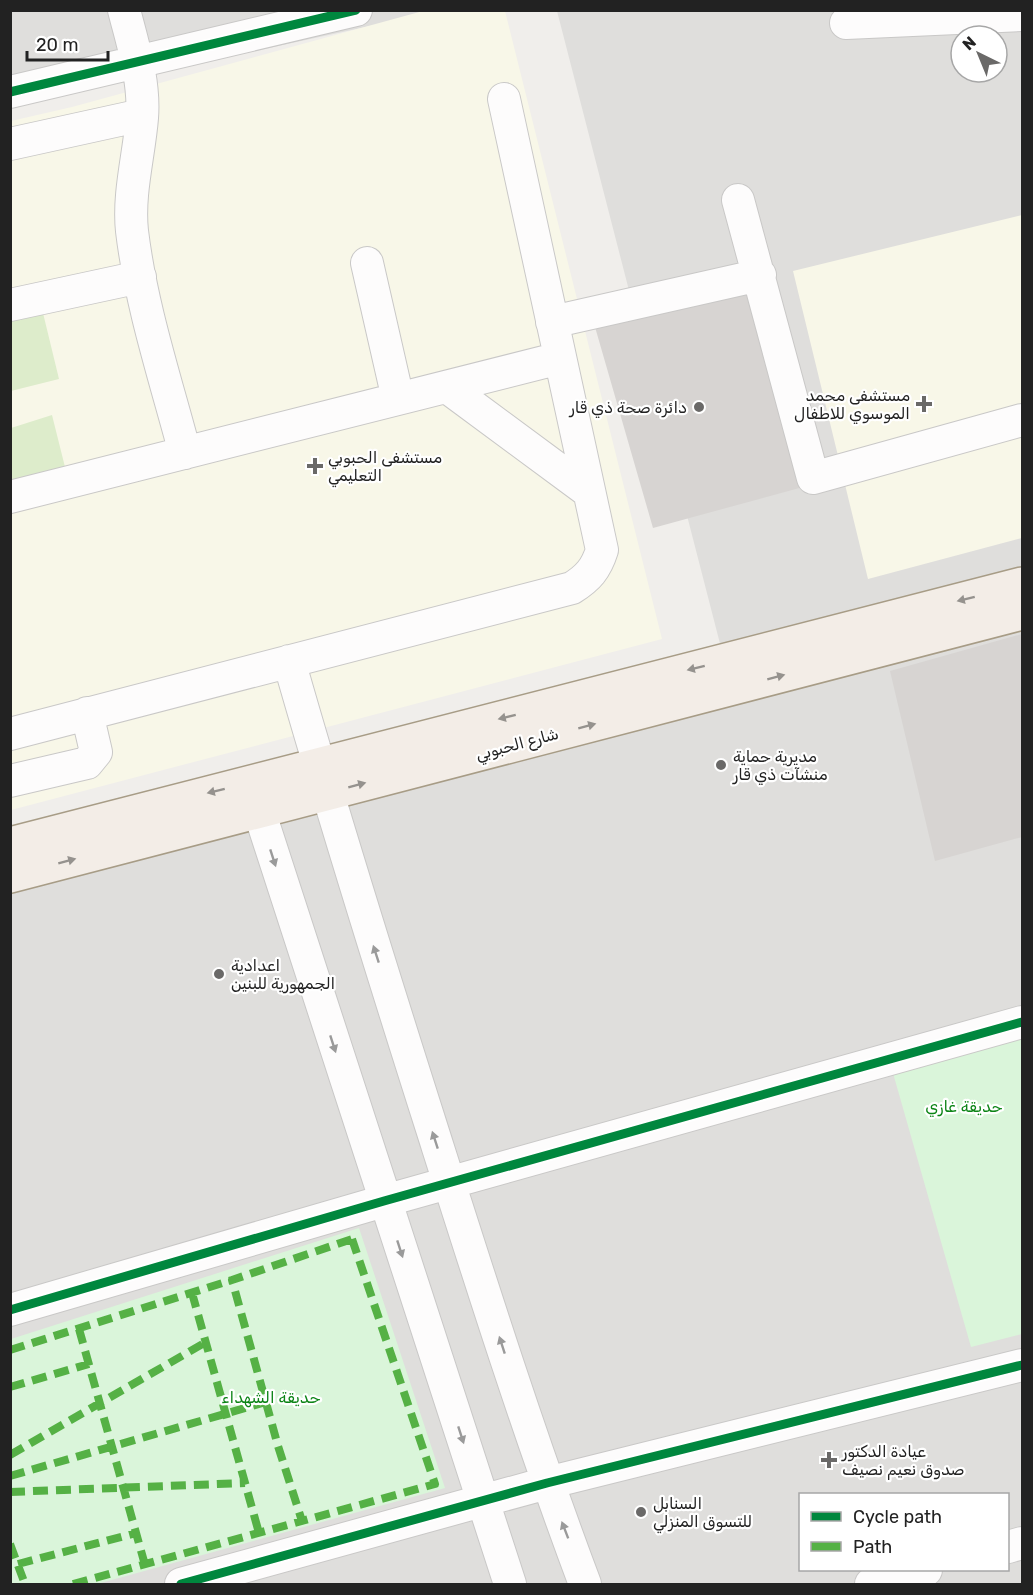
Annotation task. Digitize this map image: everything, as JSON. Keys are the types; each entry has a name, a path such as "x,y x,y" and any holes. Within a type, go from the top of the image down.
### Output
{"main road":[{"name":"شارع الحبوبي","path":"322,780 1023,584"},
{"name":"شارع الحبوبي","path":"10,844 254,797 1023,613"},
{"name":"شارع الحبوبي","path":"10,876 254,797"}],"street":[{"path":"124,10 138,62 142,115 133,185 132,229 140,278 185,453"},
{"path":"10,92 356,10"},
{"path":"846,22 1023,15"},
{"path":"10,734 572,588 586,579 598,564 602,550 504,99"},
{"path":"10,144 142,115"},
{"path":"738,200 813,478 1023,420"},
{"path":"367,263 398,399"},
{"path":"552,322 760,275"},
{"path":"10,305 140,278"},
{"path":"10,497 560,358"},
{"path":"447,387 589,492"},
{"path":"289,661 322,780 449,1183 547,1483 585,1584"},
{"path":"10,781 87,763 96,752 87,713"},
{"path":"254,797 510,1584"},
{"path":"10,1310 384,1201 1023,1022"},
{"path":"181,1584 547,1483 1023,1365"},
{"path":"871,1584 919,1571"}],"shaded area":[{"path":"11,10 439,11 11,104"},
{"name":"مستشفى الحبوبي التعليمي","path":"423,11 505,11 662,639 11,810 11,121 72,107"},
{"path":"557,11 1022,11 1022,1584 11,1584 11,887 734,698"},
{"name":"مستشفى محمد الموسوي للاطفال","path":"1022,215 1022,538 868,579 793,271"}],"green space":[{"path":"43,313 59,379 11,391 10,320"},
{"path":"52,415 65,467 11,480 11,428"},
{"name":"حديقة غازي","path":"1022,1029 1022,1334 971,1347 891,1066"},
{"name":"حديقة الشهداء","path":"359,1228 445,1488 97,1584 11,1584 11,1339"}],"building":[{"name":"دائرة صحة ذي قار","path":"745,289 803,487 653,528 595,327"},
{"path":"1022,634 1022,837 935,861 890,671"}],"marked path":[{"path":"352,1239 435,1484 302,1521 278,1446 232,1280 352,1239"},
{"path":"10,1350 232,1280"},
{"path":"192,1293 259,1533"},
{"path":"79,1329 145,1565"},
{"path":"10,1455 206,1342"},
{"path":"10,1387 89,1364"},
{"path":"10,1476 266,1402"},
{"path":"10,1492 245,1483"},
{"path":"73,1584 302,1521"},
{"path":"18,1564 136,1533"},
{"path":"10,1544 25,1584"}],"cycle path":[{"path":"10,92 356,10"},
{"path":"10,1310 384,1201 1022,1022"},
{"path":"181,1584 547,1483 1022,1365"}],"place":[{"name":"مستشفى محمد الموسوي للاطفال","path":"924,404"},
{"name":"دائرة صحة ذي قار","path":"699,407"},
{"name":"مستشفى الحبوبي التعليمي","path":"315,466"},
{"name":"مديرية حماية منشآت ذي قار","path":"721,765"},
{"name":"اعدادية الجمهورية للبنين","path":"219,974"},
{"name":"عيادة الدكتور صدوق نعيم نصيف","path":"829,1460"},
{"name":"السنابل للتسوق المنزلي","path":"641,1512"}]}
